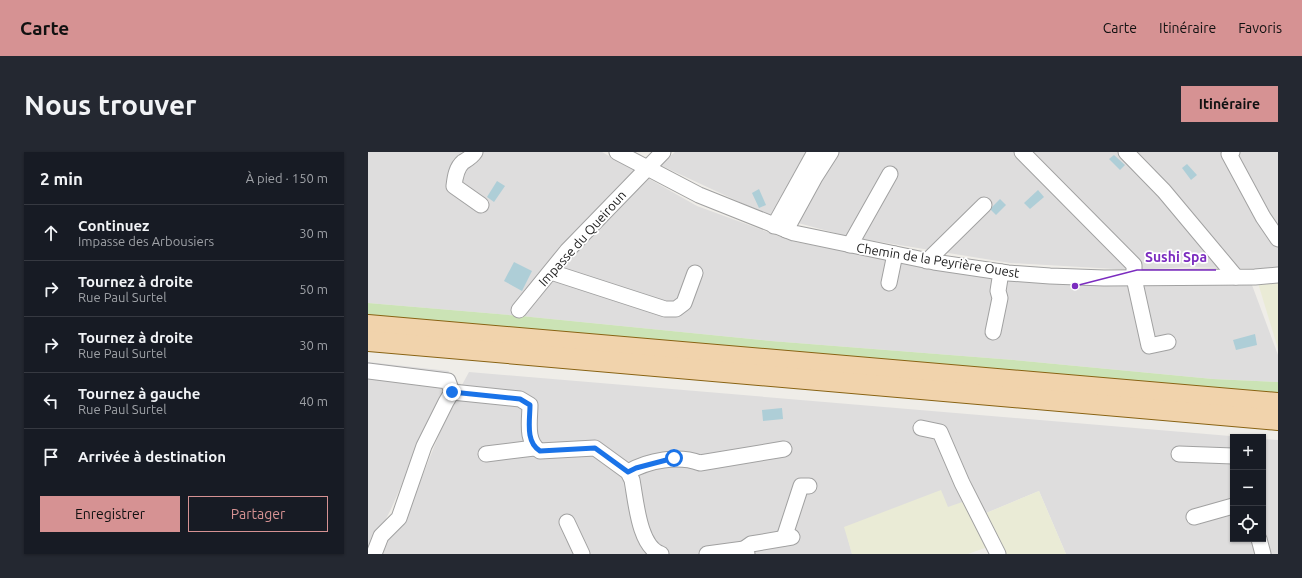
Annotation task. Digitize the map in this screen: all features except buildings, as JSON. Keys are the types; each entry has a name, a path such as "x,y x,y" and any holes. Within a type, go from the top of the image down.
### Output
{"main road":[{"path":"368,325 1278,403"},
{"path":"368,341 1278,420"}],"street":[{"path":"475,152 473,157 461,164 455,175 454,186 481,205"},
{"name":"Chemin de la Peyrière Ouest","path":"618,152 699,195 780,228 850,245 927,260 1001,272 1050,276 1134,278 1278,275"},
{"name":"Impasse du Queiroun","path":"519,310 567,251 646,167 663,152"},
{"path":"780,228 815,152"},
{"path":"780,228 831,152"},
{"path":"1022,152 1134,265 1134,278 1149,346 1168,342"},
{"path":"1126,152 1164,191 1236,277"},
{"path":"1232,152 1229,154 1263,217 1278,239"},
{"path":"850,245 890,174"},
{"path":"927,260 984,205"},
{"path":"889,283 895,254"},
{"path":"551,272 665,309 676,309 684,303 695,273"},
{"path":"993,332 1000,298 998,291 1001,272"},
{"path":"368,371 448,381 452,392"},
{"path":"452,392 520,399 530,405 530,442 534,448 540,451 595,448 628,472 632,480 643,535 649,547 661,554"},
{"path":"374,554 381,536 399,518 424,446 452,392"},
{"path":"920,428 940,432 962,484 998,554"},
{"path":"486,454 534,448"},
{"path":"628,472 636,468 674,458 689,459 700,463 784,449"},
{"path":"1178,454 1230,456"},
{"path":"785,538 801,486 809,486"},
{"path":"785,538 789,494"},
{"path":"1194,517 1230,507"},
{"path":"568,522 582,554"},
{"path":"707,554 745,552 751,544 785,538"},
{"path":"1260,542 1263,554"}],"shaded area":[{"path":"368,152 602,152 697,206 795,242 1007,280 1102,286 1252,285 1278,355 1278,382 1213,379 1014,360 771,341 521,316 368,303"},
{"path":"675,152 1278,152 1278,268 1255,269 1190,267 1133,270 1010,263 850,237 765,214 660,165"},
{"path":"368,362 449,371 443,390 391,509 368,554"},
{"path":"469,372 1230,436 1230,542 1266,542 1266,439 1278,440 1278,554 1066,554 1039,491 979,516 948,507 845,527 852,554 382,554 393,528 402,527 450,407"}],"green space":[{"path":"1278,282 1278,349 1258,283"},
{"path":"368,303 521,316 771,341 1014,360 1213,379 1278,382 1278,395 368,318"},
{"path":"941,490 948,507 971,499 979,516 1039,491 1066,554 999,554 993,545 968,554 852,554 844,527"}],"water":[{"path":"1114,155 1125,165 1120,170 1109,159"},
{"path":"1187,164 1197,175 1191,180 1182,168"},
{"path":"497,181 505,186 494,202 487,197"},
{"path":"759,189 766,205 759,208 752,193"},
{"path":"1038,190 1044,197 1030,209 1024,203"},
{"path":"1000,199 1006,205 996,215 990,209"},
{"path":"514,262 532,271 522,291 504,281"},
{"path":"1255,334 1257,345 1236,350 1233,340"},
{"path":"782,408 783,419 763,421 762,410"}],"place":[{"name":"Sushi Spa","path":"1075,286"}],"route":[{"path":"452,392 520,399 530,405 530,442 534,448 540,451 595,448 628,472 636,468 674,458"}]}
